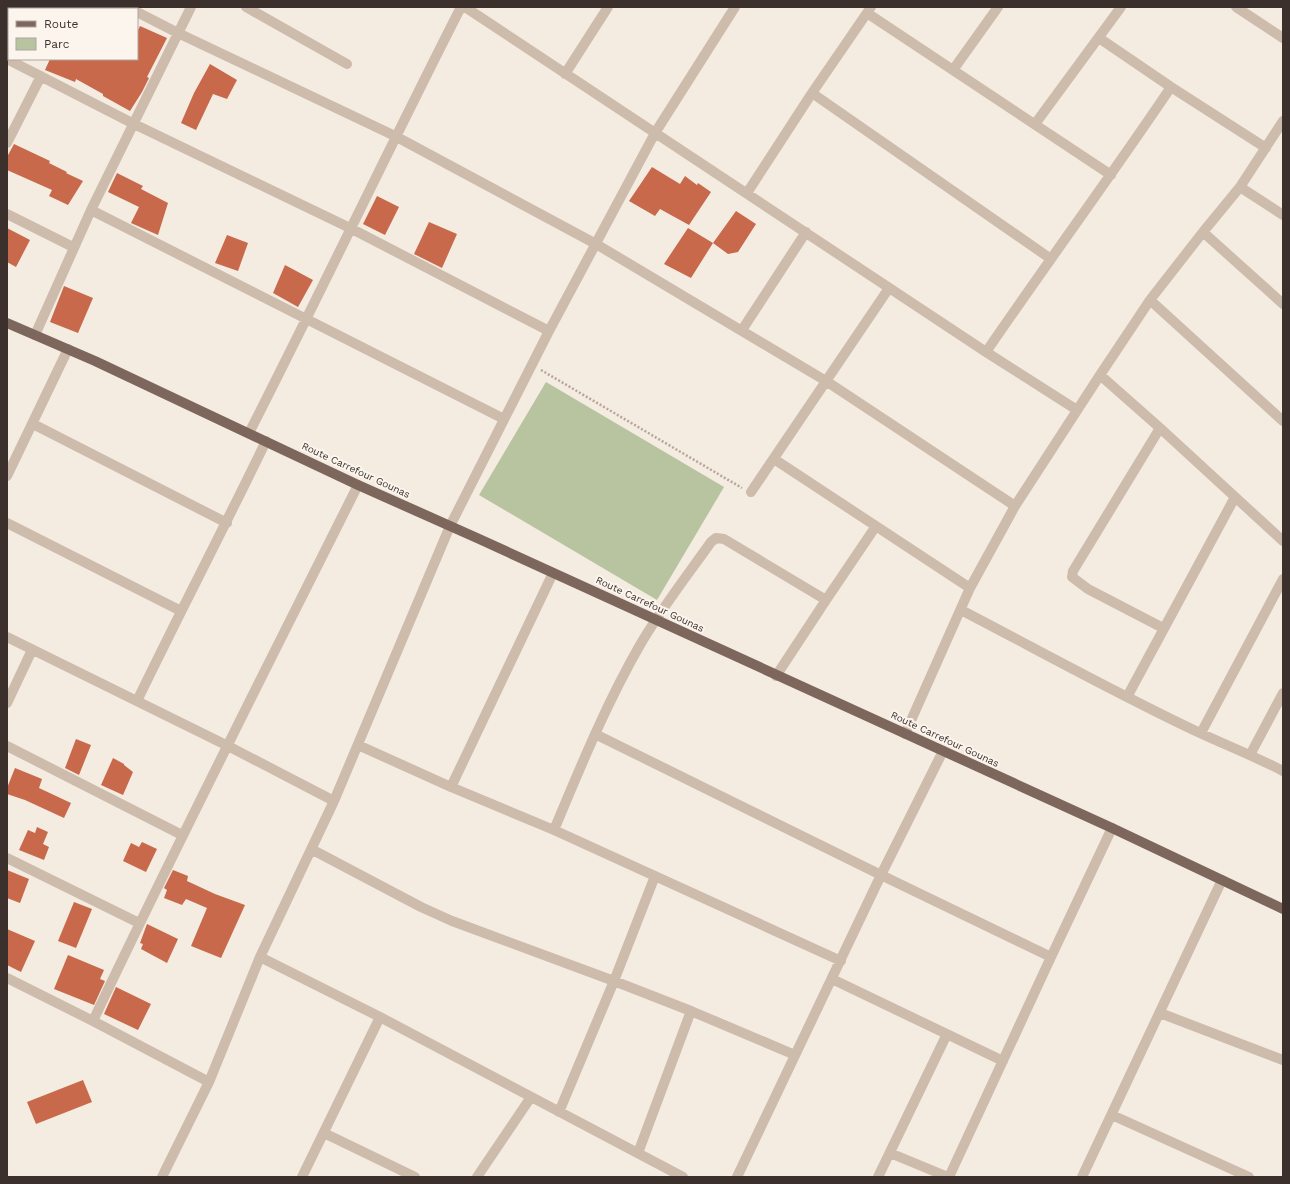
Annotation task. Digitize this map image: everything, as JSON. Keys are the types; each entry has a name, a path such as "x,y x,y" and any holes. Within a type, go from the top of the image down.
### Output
{"main road":[{"name":"Route Carrefour Gounas","path":"7,323 68,349 250,433 358,485 1112,828 1283,909"}],"street":[{"path":"35,335 73,247 191,7"},
{"path":"246,7 347,64"},
{"path":"250,433 307,320 395,136 461,7"},
{"path":"465,7 986,352 1077,410"},
{"path":"565,74 608,7"},
{"path":"162,1177 209,1082 260,957 334,801 450,526 549,331 655,133 736,7"},
{"path":"953,70 998,7"},
{"path":"1035,124 1121,7"},
{"path":"1236,7 1283,38"},
{"path":"747,193 812,93 869,10 953,70 1111,175"},
{"path":"138,13 395,136 596,244 742,330 826,382 1015,506"},
{"path":"1099,38 1171,87 1266,148"},
{"path":"9,60 134,124 350,228 549,331"},
{"path":"7,143 41,76"},
{"path":"986,352 1171,87"},
{"path":"812,93 1050,259"},
{"path":"905,734 970,588 1015,506 1150,300 1202,232 1240,187 1283,121"},
{"path":"1240,187 1283,215"},
{"path":"91,210 504,419"},
{"path":"7,214 73,247"},
{"path":"742,330 806,232"},
{"path":"1202,232 1283,304"},
{"path":"748,492 774,459 889,288"},
{"path":"1150,300 1283,421"},
{"path":"7,476 68,349"},
{"path":"1100,375 1283,541"},
{"path":"33,424 226,523"},
{"path":"1160,428 1073,571 1072,577 1088,589 1163,628"},
{"path":"137,701 266,441"},
{"path":"774,459 970,588"},
{"path":"93,1020 182,835 358,485"},
{"path":"1127,697 1235,497"},
{"path":"7,523 181,611"},
{"path":"776,676 876,526"},
{"path":"554,830 595,734 640,646 656,620 711,542 716,538 724,539 826,600"},
{"path":"451,787 553,573"},
{"path":"1201,733 1283,579"},
{"path":"961,610 1127,697 1201,733 1250,754 1283,771"},
{"path":"7,637 228,746 334,801"},
{"path":"7,703 32,650"},
{"path":"1250,754 1283,693"},
{"path":"595,734 1051,957"},
{"path":"358,745 451,787 554,830 841,961"},
{"path":"7,746 182,835"},
{"path":"737,1177 881,875 943,752"},
{"path":"890,1153 948,1177 1112,828"},
{"path":"311,849 421,907 452,921 691,1011 795,1055"},
{"path":"7,858 140,923"},
{"path":"559,1112 614,981 655,876"},
{"path":"1082,1177 1222,880"},
{"path":"260,957 380,1017 683,1177"},
{"path":"7,978 93,1020 209,1082"},
{"path":"832,980 1003,1061"},
{"path":"638,1153 691,1011"},
{"path":"1160,1013 1283,1060"},
{"path":"302,1177 380,1017"},
{"path":"878,1177 947,1034"},
{"path":"477,1177 531,1097"},
{"path":"1112,1115 1249,1177"},
{"path":"324,1133 415,1177"}],"path":[{"path":"532,364 748,492"}],"green space":[{"path":"546,382 724,487 657,600 479,495"}],"building":[{"path":"140,26 167,38 147,77 149,78 142,92 130,111 76,79 75,82 45,70 50,60 138,60 138,30"},
{"path":"210,64 237,80 227,99 213,94 196,130 181,123 194,93"},
{"path":"14,144 50,161 49,163 83,181 68,205 49,196 52,190 7,170 7,157"},
{"path":"652,167 680,184 685,176 697,185 698,183 711,192 689,225 660,209 655,216 629,201"},
{"path":"117,173 143,186 141,189 168,203 158,235 131,223 139,207 108,192"},
{"path":"377,196 399,207 385,235 363,224"},
{"path":"736,211 756,224 738,252 728,254 713,243"},
{"path":"429,222 457,234 442,268 414,254"},
{"path":"7,228 30,240 16,267 7,262"},
{"path":"688,228 713,243 691,278 664,264"},
{"path":"227,235 248,243 238,271 215,263"},
{"path":"285,265 313,280 298,307 273,293"},
{"path":"64,286 93,298 78,333 50,322"},
{"path":"76,739 91,745 79,775 65,768"},
{"path":"113,758 124,764 133,772 123,795 101,785"},
{"path":"15,768 42,779 39,788 71,803 64,818 25,800 7,794 7,788"},
{"path":"37,827 48,832 43,844 49,847 44,860 19,850 28,830 35,833"},
{"path":"142,842 157,849 146,872 123,861 131,843 139,847"},
{"path":"7,870 29,879 20,903 7,898"},
{"path":"173,870 188,876 187,881 215,894 245,905 221,958 191,946 207,908 186,899 182,905 164,898 167,890 164,888"},
{"path":"74,902 92,909 76,948 58,941"},
{"path":"147,924 178,939 167,963 141,949 143,944 140,943"},
{"path":"7,929 35,941 21,972 7,965"},
{"path":"68,955 104,970 100,979 105,981 94,1005 54,989"},
{"path":"116,987 151,1004 138,1030 104,1014"},
{"path":"83,1080 92,1102 36,1124 27,1102"}]}
